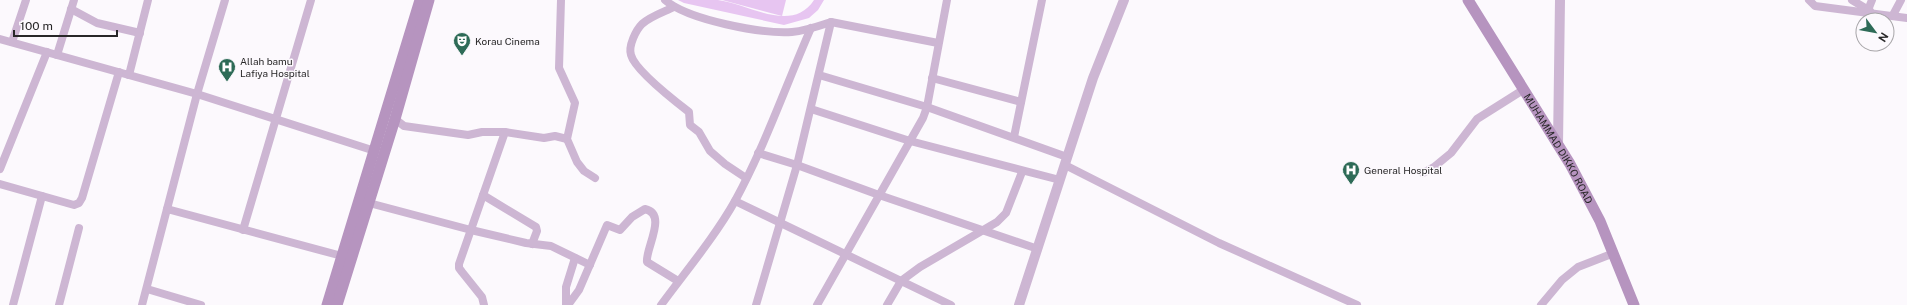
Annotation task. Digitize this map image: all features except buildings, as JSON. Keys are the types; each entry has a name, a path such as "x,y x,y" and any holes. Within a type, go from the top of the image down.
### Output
{"main road":[{"path":"327,305 420,0"},
{"path":"337,305 395,119 429,0"},
{"name":"MUHAMMAD DIKKO ROAD","path":"1468,0 1558,144 1597,216 1614,253 1634,305"}],"street":[{"path":"12,42 26,0"},
{"path":"57,55 74,0"},
{"path":"129,75 148,0"},
{"path":"142,305 197,94 225,0"},
{"path":"243,230 311,0"},
{"path":"561,0 559,68 575,103 567,139 577,162 584,171 594,178"},
{"path":"665,0 674,7 706,19 766,31 792,32 831,22 938,43"},
{"path":"817,305 923,118 947,0"},
{"path":"1014,137 1042,0"},
{"path":"1019,305 1092,78 1125,0 1114,0"},
{"path":"1558,144 1560,0"},
{"path":"1809,0 1815,6 1870,12"},
{"path":"1852,0 1870,12"},
{"path":"1870,12 1872,0"},
{"path":"1895,12 1901,0"},
{"path":"674,7 654,16 642,24 632,43 630,53 631,58 665,93 689,112 690,125 699,132 710,150 725,164 746,178"},
{"path":"71,10 97,23 140,33"},
{"path":"1895,16 1907,18"},
{"path":"756,305 781,222 811,109 831,22"},
{"path":"660,305 735,201 758,153 811,28"},
{"path":"0,38 197,94 276,118 375,151"},
{"path":"0,169 47,52"},
{"path":"0,184 74,205 79,204 119,72"},
{"path":"819,75 926,107 1014,137 1066,161 1219,244 1357,305"},
{"path":"932,78 1021,102"},
{"path":"1423,173 1434,167 1451,153 1477,119 1523,90"},
{"path":"811,109 910,141 1022,172 1060,180"},
{"path":"395,119 404,126 412,128 468,135 482,132 505,132 544,138 554,136 567,139"},
{"path":"484,305 482,297 459,268 505,132"},
{"path":"758,153 796,165 980,231 1038,249"},
{"path":"887,305 901,281 920,267 996,222 1006,213 1022,172"},
{"path":"484,195 536,227 537,231 532,244"},
{"path":"13,305 42,196"},
{"path":"735,201 951,305"},
{"path":"369,203 471,230 532,244 551,246 590,265"},
{"path":"168,209 342,256"},
{"path":"567,305 579,290 607,224 620,230 632,217 645,209 648,210 655,218 656,223 646,260 678,281"},
{"path":"59,305 79,228"},
{"path":"1541,305 1562,280 1578,267 1614,253"},
{"path":"567,305 566,287 575,258"},
{"path":"147,289 201,305"}],"shaded area":[{"path":"678,0 718,0 756,11 782,16 794,15 805,10 814,0 824,0 818,10 809,18 784,25 684,3"},
{"path":"722,0 786,0 782,16"}],"place":[{"name":"Korau Cinema","path":"462,56"},
{"name":"Allah bamu Lafiya Hospital","path":"227,82"},
{"name":"General Hospital","path":"1351,185"}]}
